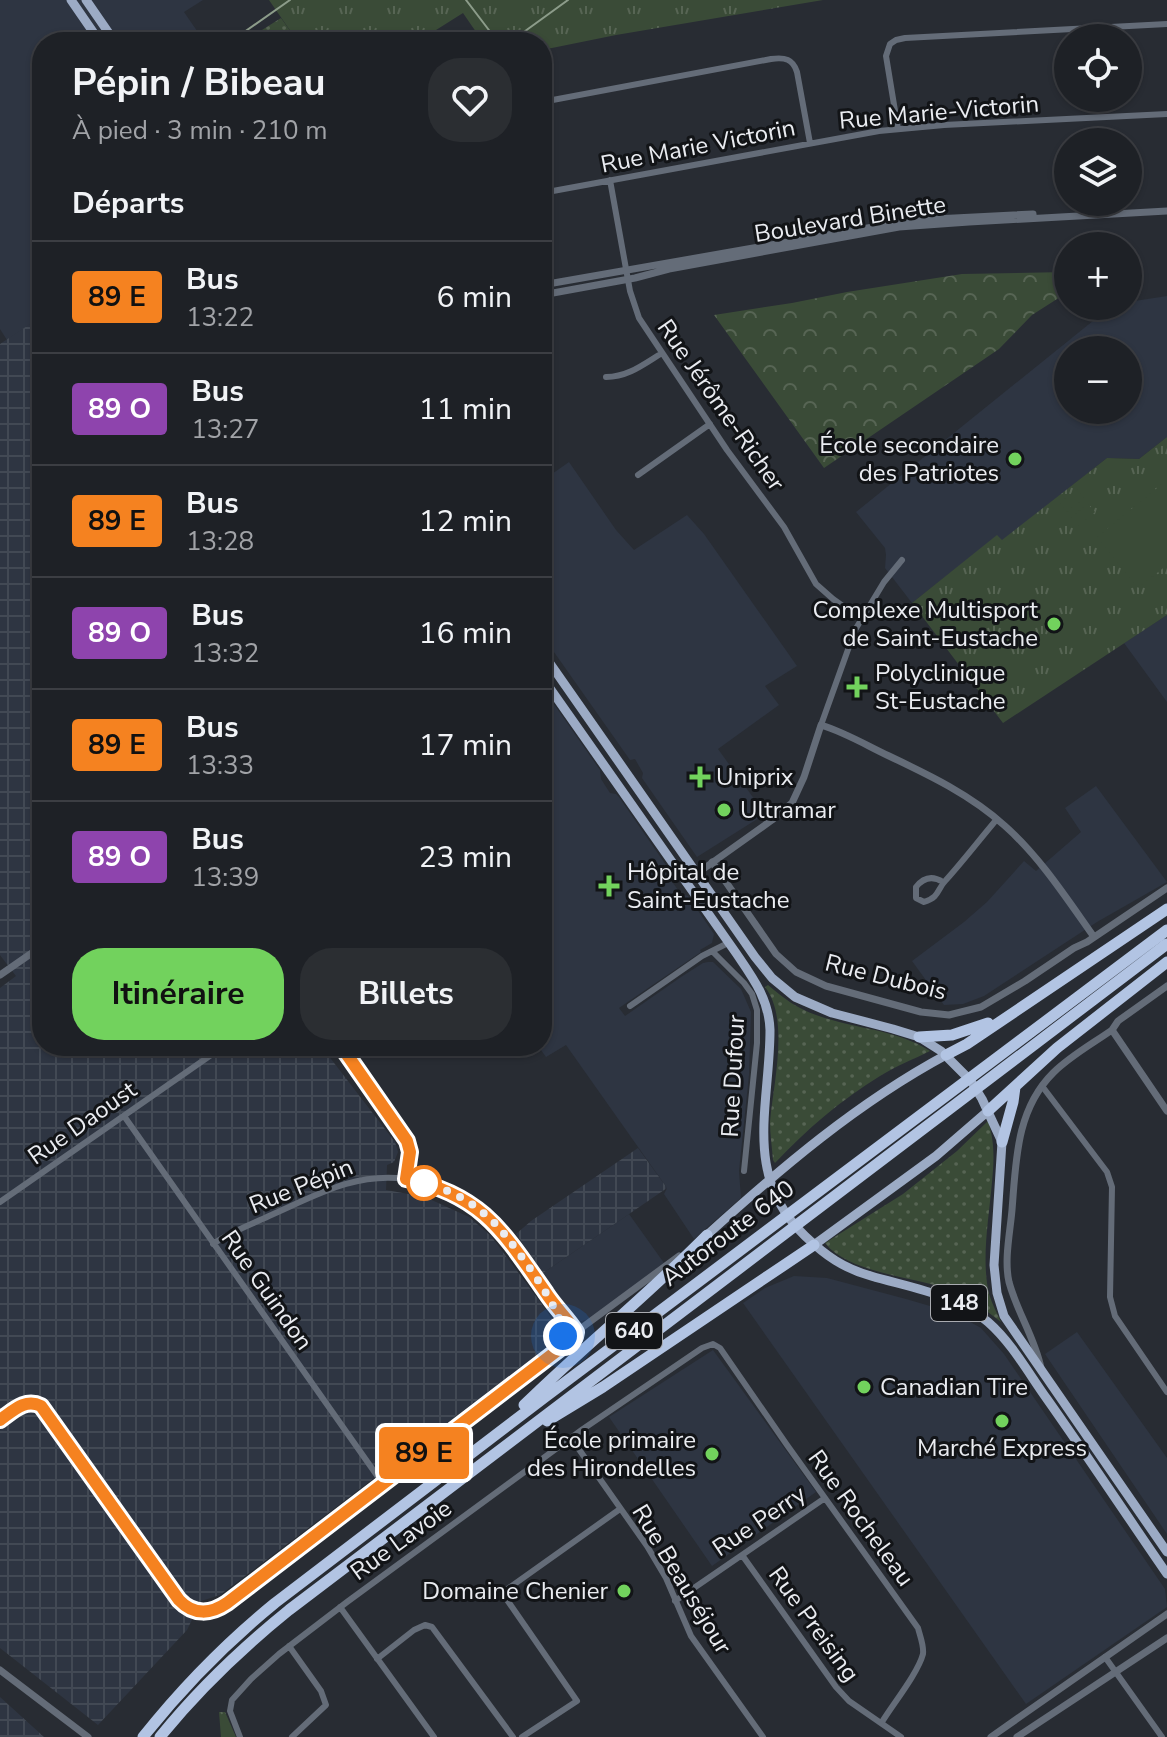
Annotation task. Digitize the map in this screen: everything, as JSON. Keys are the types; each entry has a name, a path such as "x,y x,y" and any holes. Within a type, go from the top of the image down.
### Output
{"highway":[{"path":"946,1055 1167,909"},
{"name":"Autoroute 640","path":"982,1076 1167,930"},
{"name":"Autoroute 640","path":"143,1737 189,1683 256,1619 489,1439 802,1213 982,1076 1167,944"},
{"path":"988,1111 1075,1034 1167,962"},
{"path":"919,1037 959,1033 1004,1018"},
{"path":"1002,1142 1015,1087"},
{"name":"Autoroute 640","path":"160,1737 216,1675 264,1631 499,1451 781,1228"},
{"path":"489,1439 707,1235"},
{"path":"499,1451 603,1387 814,1245"}],"main road":[{"path":"71,0 93,32"},
{"path":"86,0 108,32"},
{"name":"148","path":"552,666 759,963 783,988 818,1009 919,1037 946,1055 971,1081 1002,1142 994,1259 997,1293 1007,1321 1167,1552"},
{"name":"148","path":"552,691 760,990 769,1015 770,1036 763,1136 765,1164 783,1210 821,1252 849,1268 951,1299 994,1327 1167,1574"},
{"path":"707,1235 818,1139 857,1110 946,1055"},
{"path":"814,1245 926,1164 988,1111"}],"street":[{"path":"898,129 886,56 888,47 896,40 1167,24"},
{"name":"Rue Marie Victorin","path":"552,100 784,58 793,63 797,72 810,143 552,191"},
{"name":"Rue Marie-Victorin","path":"810,143 898,129 1167,114"},
{"name":"Rue Jérôme-Richer","path":"610,180 636,312 710,424 784,527 816,584 861,619"},
{"name":"Boulevard Binette","path":"552,283 917,220 1167,209"},
{"name":"Boulevard Binette","path":"552,293 899,227 1167,209"},
{"path":"606,377 629,373 662,353"},
{"path":"638,475 710,424"},
{"path":"685,882 792,803 804,777 846,650 890,572 902,560"},
{"path":"821,725 927,774 997,819 1038,862 1094,937"},
{"path":"943,882 934,878 925,879 916,887 916,898 921,902 930,901 939,893 943,882 997,819"},
{"name":"Rue Dubois","path":"712,862 776,954 796,972 826,986 927,1013 954,1014 981,1007 1167,888"},
{"path":"630,1006 702,956 728,943"},
{"name":"Rue Dufour","path":"713,952 744,983 752,994 757,1010 757,1043 744,1171"},
{"path":"0,975 32,953"},
{"path":"1042,1370 1039,1355 1012,1291 1007,1265 1019,1138 1025,1115 1042,1086 1056,1070 1167,986"},
{"path":"1112,1030 1167,1111"},
{"name":"Rue Daoust","path":"0,1202 210,1056"},
{"path":"348,1056 407,1141 410,1152 406,1179"},
{"path":"1042,1086 1107,1172 1112,1187 1110,1297 1115,1316 1167,1392"},
{"name":"Rue Guindon","path":"124,1116 383,1484"},
{"name":"Rue Pépin","path":"213,1244 342,1184 366,1178 406,1179 450,1191 490,1218 576,1332"},
{"path":"0,1420 24,1404 41,1406 176,1596 187,1607 199,1612 213,1611 707,1235"},
{"path":"553,1355 563,1332 555,1306"},
{"name":"Rue Lavoie","path":"240,1737 230,1711 233,1698 289,1646 571,1438 702,1348 713,1344"},
{"name":"Rue Rocheleau","path":"713,1344 720,1348 918,1628 922,1656 882,1722"},
{"name":"Rue Beauséjour","path":"571,1438 647,1546 666,1578 691,1636 763,1737"},
{"name":"Rue Perry","path":"675,1601 825,1498"},
{"path":"522,1737 577,1701 503,1594 620,1509"},
{"name":"Rue Preising","path":"742,1555 836,1687 849,1701 901,1737"},
{"path":"340,1607 434,1737"},
{"path":"993,1736 1167,1614"},
{"path":"377,1659 414,1630 425,1625 432,1627 513,1737"},
{"path":"1017,1737 1167,1638"},
{"path":"289,1646 321,1691 326,1705 292,1737"},
{"path":"1105,1657 1162,1737"},
{"path":"0,1670 88,1737"}],"shaded area":[{"path":"0,0 203,0 184,12 198,32 32,32 32,323 7,340 0,329"},
{"name":"École secondaire des Patriotes","path":"1167,296 1167,437 1139,459 1107,458 1002,541 997,536 912,603 885,568 885,548 856,512 1054,352 1054,424 1142,424 1142,336 1074,336 1094,320 1142,320 1142,300"},
{"path":"32,323 32,1056 329,1056 395,1142 398,1152 394,1162 387,1165 386,1190 425,1197 469,1217 491,1236 557,1327 556,1339 547,1347 220,1595 201,1601 187,1630 98,1725 0,1648 0,988 16,976 0,955 0,344"},
{"path":"569,462 616,530 634,550 687,515 704,534 797,666 765,686 779,705 718,749 765,814 697,857 642,778 643,773 635,759 630,760 552,649 552,474"},
{"path":"1167,615 1167,702 1124,643"},
{"path":"552,701 600,770 601,779 610,793 619,797 668,868 670,879 681,894 688,896 714,934 712,943 701,952 619,1008 625,1016 703,963 713,962 741,989 751,1012 749,1075 739,1171 741,1198 694,1239 664,1194 667,1188 566,1045 552,1053"},
{"path":"1096,786 1167,882 1097,922 984,996 963,1004 944,1005 912,961 987,902 1024,861 1036,871 1081,832 1065,808"},
{"path":"638,1148 667,1188 543,1273 516,1234"},
{"path":"629,1214 664,1263 589,1319 575,1320 543,1273"},
{"path":"794,1276 827,1278 906,1299 954,1313 981,1328 1004,1354 1165,1589 1167,1607 1026,1704 743,1303 765,1288"},
{"path":"1077,1332 1167,1458 1167,1534 1045,1354"},
{"name":"École primaire des Hirondelles","path":"713,1350 816,1492 712,1566 609,1417"},
{"path":"0,1697 44,1737 0,1737"}],"green space":[{"path":"269,0 823,0 552,48 552,32 476,32 463,13 433,32 291,32"},
{"path":"281,18 291,32 259,32"},
{"path":"1054,272 1054,301 1032,315 999,349 824,468 714,315 847,292 962,274"},
{"path":"1167,437 1167,615 1003,723 912,603 997,535 1002,540 1107,458 1139,459"},
{"path":"1167,480 1167,565 1138,588 1097,537"},
{"path":"1077,489 1084,498 1067,512 1060,503"},
{"path":"1088,504 1095,512 1079,526 1071,517"},
{"path":"768,985 809,1013 903,1038 930,1051 886,1072 852,1095 812,1127 775,1163 770,1122 778,1034 773,1000 765,987"},
{"path":"988,1121 993,1159 986,1267 989,1294 1001,1322 961,1294 850,1262 825,1243 903,1194 957,1151"},
{"path":"219,1712 225,1712 236,1737 221,1737"}],"waterway":[{"path":"244,32 290,0"},
{"path":"466,0 490,32"},
{"path":"524,32 568,0"}],"bus line":[{"path":"0,1420 24,1404 41,1406 183,1605 199,1612 209,1612 227,1603 575,1337 576,1332 490,1218 450,1191 406,1179 410,1152 407,1141 348,1056"}],"place":[{"name":"École secondaire des Patriotes","path":"1015,459"},
{"name":"Complexe Multisport de Saint-Eustache","path":"1054,624"},
{"name":"Polyclinique St-Eustache","path":"857,687"},
{"name":"Uniprix","path":"700,777"},
{"name":"Ultramar","path":"724,810"},
{"name":"Hôpital de Saint-Eustache","path":"609,886"},
{"name":"Canadian Tire","path":"864,1387"},
{"name":"Marché Express","path":"1002,1421"},
{"name":"École primaire des Hirondelles","path":"712,1454"},
{"name":"Domaine Chenier","path":"624,1591"}],"route":[{"path":"424,1183 463,1198 499,1227 555,1306 563,1326 563,1336"}]}
